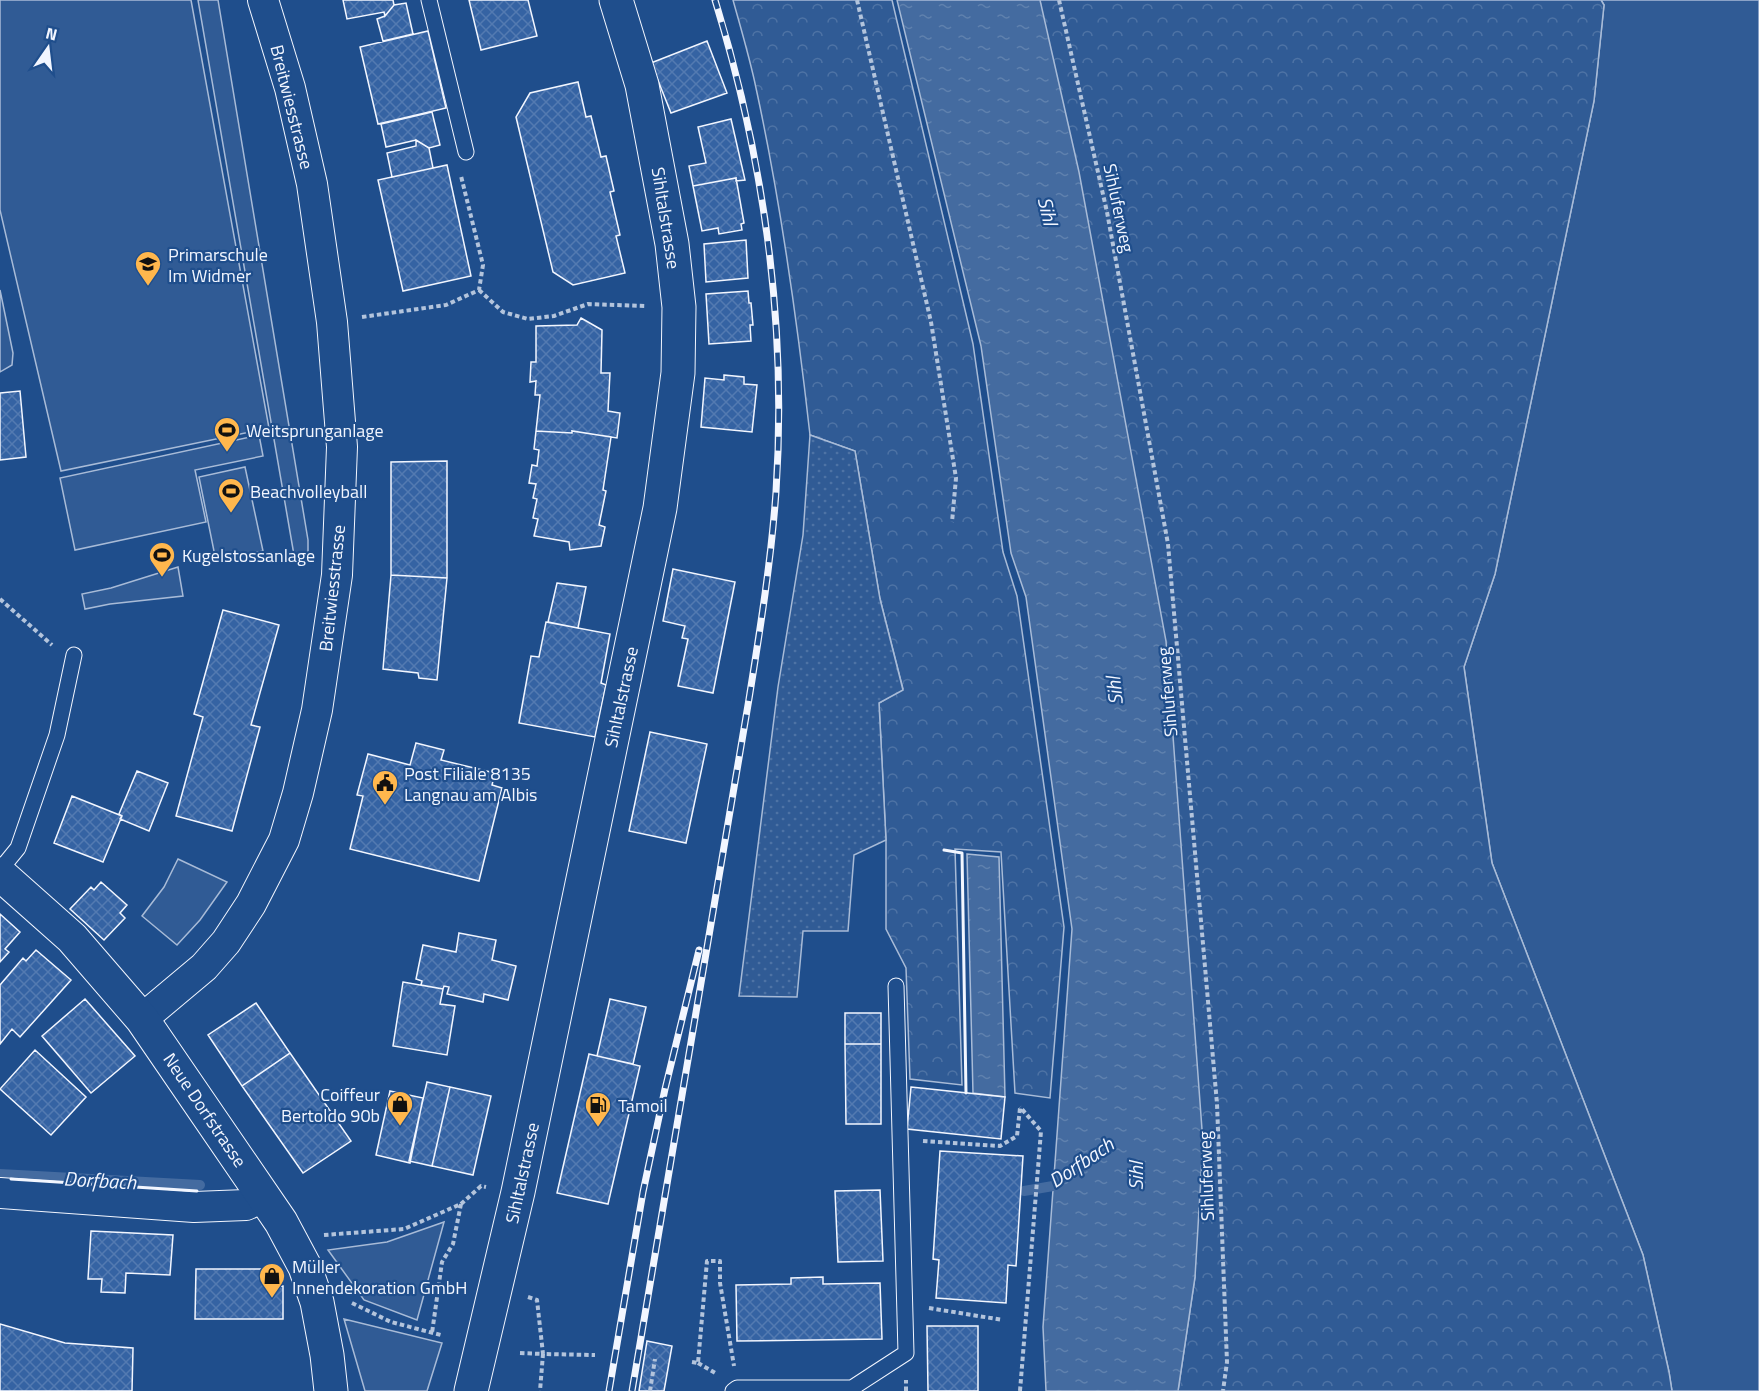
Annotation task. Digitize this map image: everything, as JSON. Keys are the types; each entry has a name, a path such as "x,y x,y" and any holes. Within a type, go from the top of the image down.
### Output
{"main road":[{"name":"Sihltalstrasse","path":"471,1391 520,1182 660,508 678,373 679,306 672,244 642,85 616,0"},
{"name":"Neue Dorfstrasse","path":"0,872 72,938 142,1019 264,1197 305,1267 317,1302 331,1391"}],"street":[{"name":"Breitwiesstrasse","path":"142,1019 204,967 232,932 251,904 284,840 298,793 317,710 337,574 342,447 332,322 312,184 290,88 263,0"},
{"path":"0,1193 194,1208 246,1204 264,1197"}],"lane":[{"path":"429,0 466,152"},
{"path":"0,872 18,848 57,735 74,655"},
{"path":"735,1389 852,1388 906,1353 896,986"}],"path":[{"path":"857,0 931,322 956,478 952,522"},
{"name":"Sihluferweg","path":"1059,0 1107,212 1168,544 1217,1104 1227,1362 1223,1391"},
{"path":"466,152 460,176 483,265 479,290"},
{"path":"332,322 446,305 479,290"},
{"path":"479,290 503,312 528,319 554,316 588,304 679,306"},
{"path":"0,599 57,649 74,655"},
{"path":"901,1140 1000,1146 1017,1136 1020,1107 1041,1131 1020,1391"},
{"path":"290,1238 404,1229 461,1204 453,1244 442,1262 432,1332"},
{"path":"692,1362 698,1363 707,1261 720,1262 720,1283 735,1389"},
{"path":"342,1298 391,1322 441,1335"},
{"path":"531,1298 537,1300 543,1354 540,1391"},
{"path":"904,1305 1003,1320"},
{"path":"520,1353 595,1355"},
{"path":"650,1391 655,1359"}],"shaded area":[{"path":"0,0 191,0 269,428 61,471 0,210"},
{"path":"198,0 218,0 308,540 308,552 294,555"},
{"path":"1601,0 1759,0 1759,1391 1672,1391 1643,1255 1492,863 1464,667 1495,574 1594,101 1604,5"},
{"path":"0,290 13,353 12,365 0,372"},
{"path":"259,435 263,456 195,470 206,522 75,550 60,478"},
{"name":"Beachvolleyball","path":"245,467 263,551 216,561 199,477"},
{"name":"Kugelstossanlage","path":"178,567 183,596 85,609 82,594 111,588"},
{"path":"178,859 227,882 200,920 177,945 142,916 164,887"},
{"path":"444,1222 417,1320 364,1300 328,1250 387,1242"},
{"path":"344,1319 442,1343 427,1391 365,1391"}],"green space":[{"path":"733,0 892,0 973,344 1003,552 1017,596 1064,927 1050,1098 1015,1093 1001,852 955,849 962,1085 910,1079 906,968 886,929 886,840 879,703 903,689 880,599 855,451 810,435 781,218 754,77"},
{"path":"1040,0 1601,0 1604,5 1594,101 1495,574 1464,667 1492,863 1643,1255 1672,1391 1178,1391 1195,1277"},
{"path":"810,435 855,451 880,599 903,690 879,703 886,840 854,855 848,931 803,931 797,997 739,996 778,687 803,535"}],"water":[{"name":"Sihl","path":"897,0 1040,0 1079,172 1166,641 1203,1143 1195,1277 1178,1391 1046,1391 1043,1327 1072,929 1026,597 1011,553 981,346"},
{"path":"967,854 999,857 1005,1097 973,1093"}],"building":[{"path":"343,0 393,0 394,5 385,16 384,12 347,19"},
{"path":"469,0 528,0 537,36 481,50"},
{"path":"406,3 413,34 383,41 377,19 385,16 394,5"},
{"path":"428,31 446,108 378,124 360,47"},
{"path":"707,41 727,93 671,113 651,63"},
{"path":"578,82 586,117 591,116 601,157 606,156 614,191 610,192 620,235 616,236 625,273 573,285 553,272 516,117 530,93"},
{"path":"432,112 440,145 429,148 416,140 386,147 381,124"},
{"path":"731,119 745,180 736,181 736,178 693,186 689,166 706,163 698,127"},
{"path":"416,140 429,148 433,168 392,177 387,153 416,146"},
{"path":"447,165 471,276 403,291 378,180"},
{"path":"736,178 744,223 741,224 742,230 719,234 718,228 702,231 693,186"},
{"path":"746,240 748,278 706,282 704,244"},
{"path":"748,291 753,325 750,325 751,341 709,344 706,294"},
{"path":"581,318 602,330 601,373 610,373 608,411 620,413 617,438 572,431 572,433 536,431 540,395 535,395 536,381 530,382 531,362 536,362 536,326 577,325"},
{"path":"724,375 744,377 744,384 757,385 752,432 701,427 705,378 724,380"},
{"path":"20,391 26,457 0,460 0,393"},
{"path":"536,431 572,433 572,431 611,437 603,490 606,491 599,525 605,527 601,546 570,550 569,542 534,536 538,519 533,518 537,499 533,498 536,484 529,483 532,465 537,466 539,450 534,449"},
{"path":"447,461 447,578 391,575 391,462"},
{"path":"673,569 735,582 713,693 678,686 688,639 682,638 685,626 663,621"},
{"path":"391,575 447,578 437,680 419,678 418,673 383,669"},
{"path":"557,583 586,587 578,628 548,622"},
{"path":"223,610 279,625 251,725 260,727 232,831 176,816 203,717 194,714"},
{"path":"546,622 610,634 601,683 606,685 595,737 519,723 531,656 539,657"},
{"path":"650,732 707,744 686,843 629,831"},
{"path":"416,743 444,750 441,760 495,773 492,785 502,788 479,881 350,849 363,796 357,795 368,754 410,765"},
{"path":"137,771 168,783 149,831 120,819 122,816 119,814"},
{"path":"72,796 122,816 103,862 54,843"},
{"path":"101,882 127,905 120,913 125,918 104,940 70,909 91,887 94,890"},
{"path":"0,914 20,932 5,949 9,952 0,962"},
{"path":"459,933 496,940 492,960 516,966 508,1000 484,994 483,1002 447,994 449,987 444,986 443,989 421,985 422,981 416,979 423,945 456,952"},
{"path":"36,950 71,980 20,1037 12,1029 0,1044 0,985 23,958 26,961"},
{"path":"403,982 443,989 440,1004 455,1006 447,1055 393,1046"},
{"path":"85,999 135,1056 91,1093 42,1036"},
{"path":"610,999 646,1007 633,1064 597,1056"},
{"path":"256,1003 290,1053 242,1086 208,1035"},
{"path":"845,1013 881,1013 881,1044 845,1044"},
{"path":"845,1044 881,1044 881,1124 846,1124"},
{"path":"35,1050 86,1097 51,1135 0,1089"},
{"path":"290,1053 351,1141 303,1173 242,1086"},
{"path":"589,1054 640,1066 608,1204 557,1193"},
{"path":"427,1082 450,1087 432,1166 409,1161"},
{"path":"450,1087 491,1096 473,1175 432,1166"},
{"path":"911,1087 1005,1097 1001,1139 907,1129"},
{"name":"Coiffeur Bertoldo 90b","path":"390,1091 423,1098 410,1163 376,1155"},
{"path":"940,1151 1023,1156 1016,1266 1008,1265 1006,1303 936,1298 939,1260 933,1259"},
{"path":"880,1190 883,1261 838,1262 835,1191"},
{"path":"91,1231 173,1235 170,1275 126,1273 125,1293 101,1292 102,1279 88,1279"},
{"path":"196,1269 270,1269 270,1287 283,1286 283,1319 195,1319"},
{"path":"823,1277 823,1284 880,1283 882,1339 737,1341 736,1285 791,1284 791,1278"},
{"path":"0,1324 65,1343 133,1348 132,1391 0,1391"},
{"path":"927,1326 978,1326 978,1391 928,1391"},
{"path":"647,1341 672,1346 664,1391 639,1391"}],"waterway":[{"name":"Dorfbach","path":"0,1174 200,1185"},
{"name":"Dorfbach","path":"1024,1191 1053,1186 1063,1178"}],"railway":[{"path":"632,1391 749,699 768,570 776,492 779,429 778,367 768,243 747,120 715,0"},
{"path":"609,1391 643,1192 699,950"}],"wall":[{"path":"944,850 962,853 966,1093"},
{"path":"11,1179 197,1191"}],"place":[{"name":"Primarschule Im Widmer","path":"148,287"},
{"name":"Weitsprunganlage","path":"227,453"},
{"name":"Beachvolleyball","path":"231,514"},
{"name":"Kugelstossanlage","path":"162,578"},
{"name":"Post Filiale 8135 Langnau am Albis","path":"385,806"},
{"name":"Coiffeur Bertoldo 90b","path":"400,1127"},
{"name":"Tamoil","path":"598,1128"},
{"name":"Müller Innendekoration GmbH","path":"272,1299"}]}
